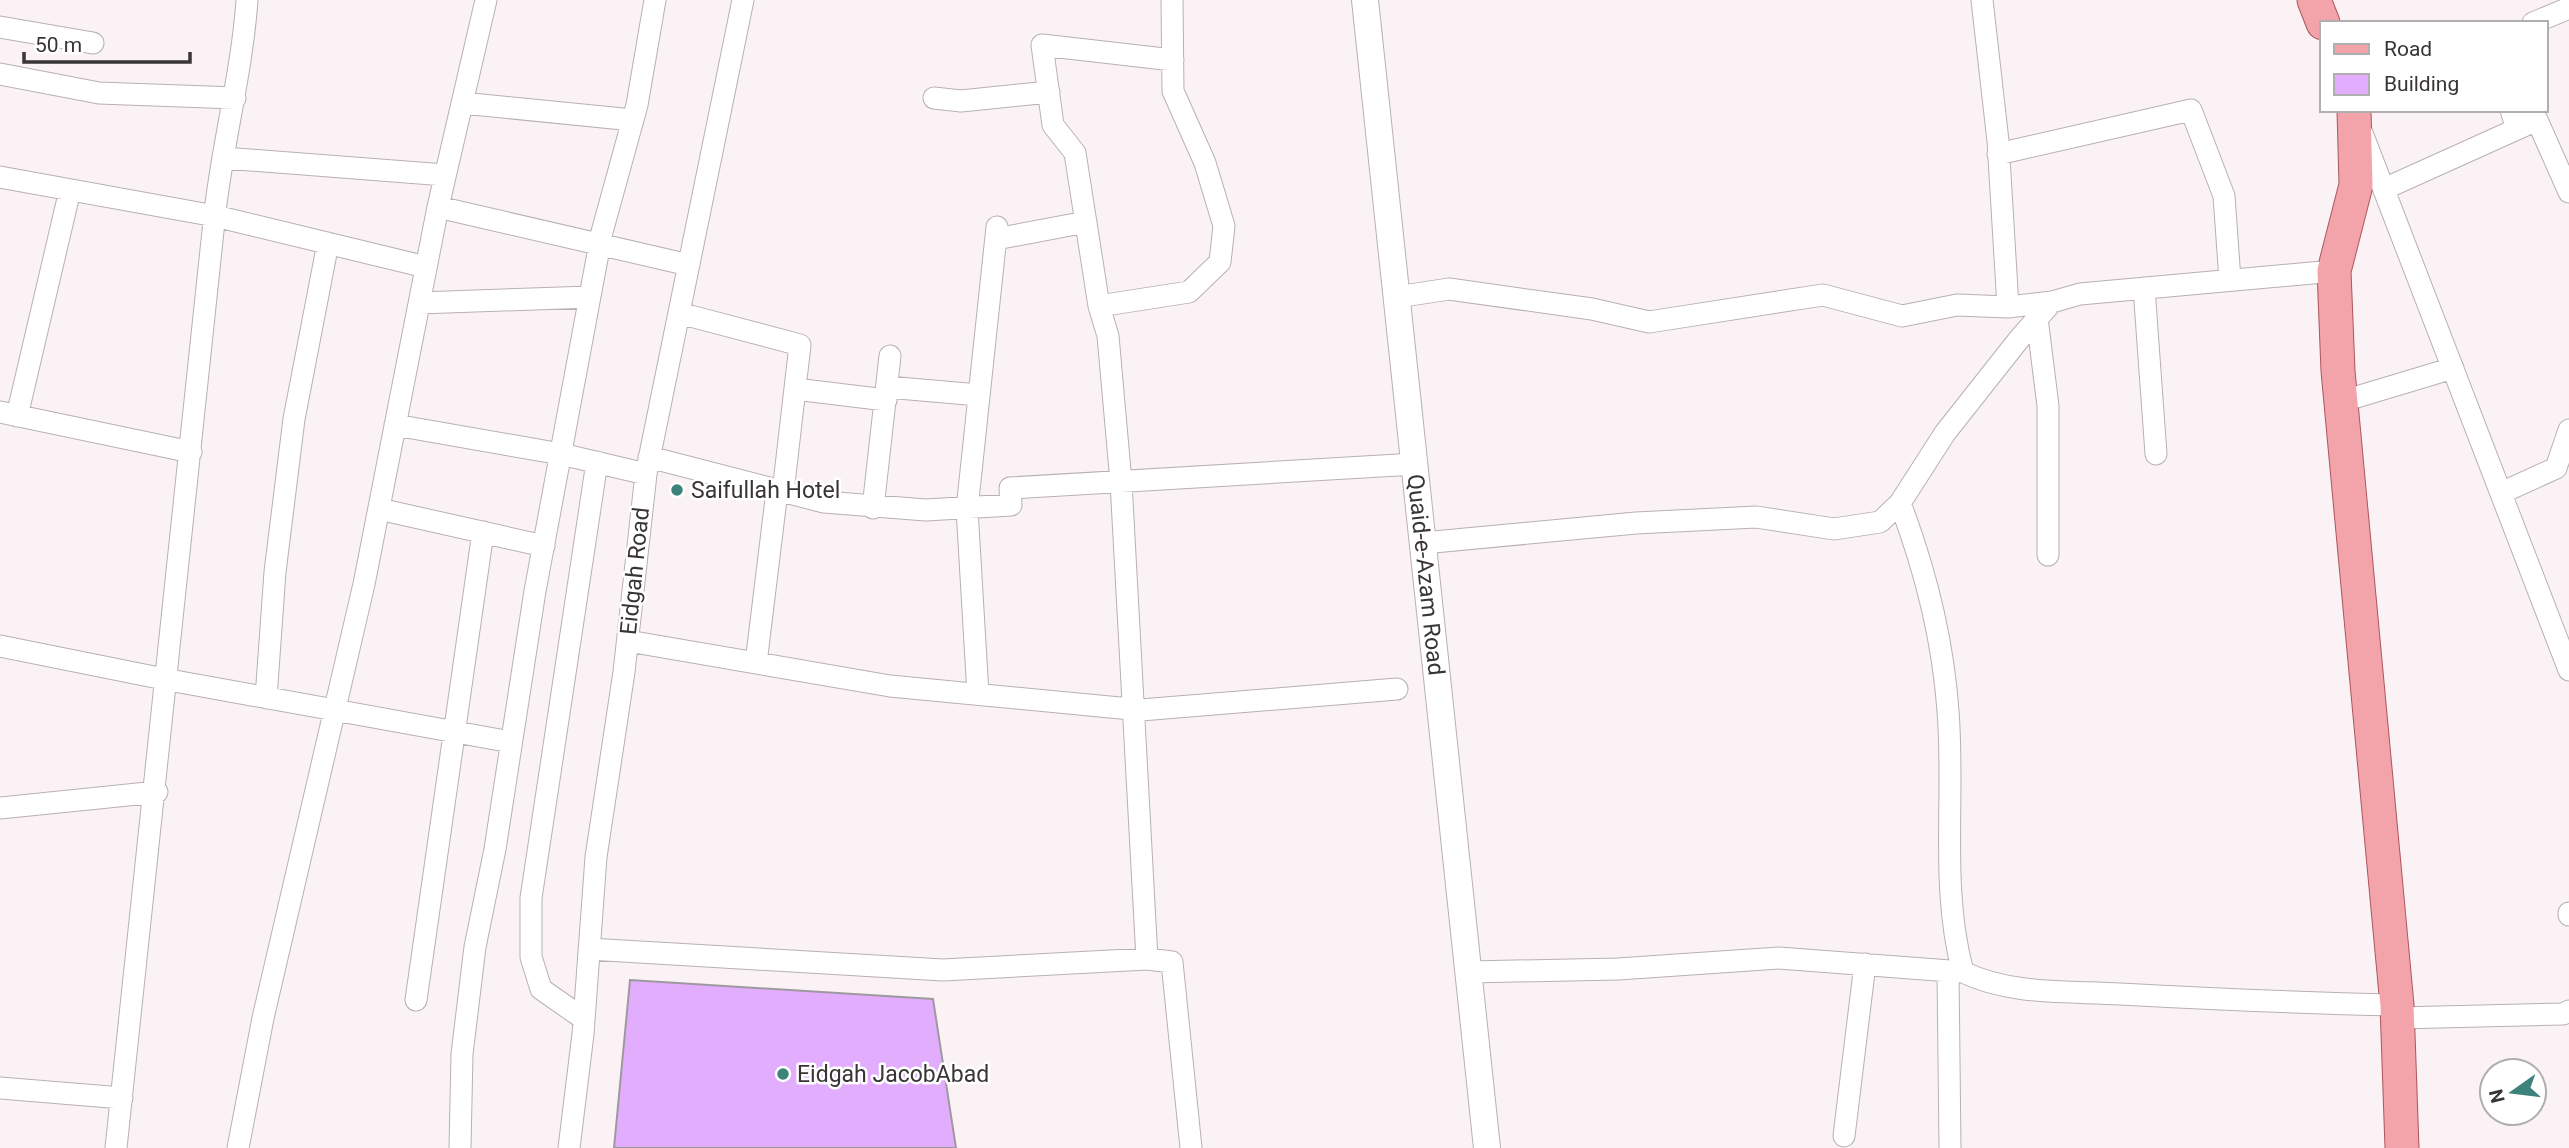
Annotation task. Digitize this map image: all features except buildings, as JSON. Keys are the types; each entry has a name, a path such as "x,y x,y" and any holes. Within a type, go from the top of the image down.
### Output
{"main road":[{"path":"2315,0 2322,21"},
{"path":"2355,113 2356,185 2334,271 2340,402 2398,1011 2402,1148"}],"street":[{"path":"116,1148 169,680 215,216 235,99 247,0"},
{"path":"238,1148 263,1018 379,509 438,207 486,0"},
{"path":"460,1148 462,1054 475,947 495,849 544,546 600,244 633,120 655,0"},
{"name":"Eidgah Road","path":"569,1148 584,1019 596,857 628,641 647,465 743,0"},
{"path":"1099,306 1189,292 1220,262 1224,226 1205,163 1173,91 1172,0"},
{"name":"Quaid-e-Azam Road","path":"1365,0 1487,1148"},
{"path":"1982,0 1998,154 2008,307"},
{"path":"2538,21 2569,8"},
{"path":"0,27 93,43"},
{"path":"1147,959 1131,710 1121,482 1108,336 1099,306 1075,153 1053,125 1042,45 1173,60"},
{"path":"0,74 99,93 235,99"},
{"path":"934,98 961,102 1049,92"},
{"path":"462,103 633,120"},
{"path":"1998,154 2191,110 2224,196 2230,280"},
{"path":"2512,112 2514,120 2537,120"},
{"path":"2355,113 2569,670"},
{"path":"2384,189 2537,120"},
{"path":"2537,120 2569,192"},
{"path":"224,158 445,175"},
{"path":"0,177 215,216 426,267"},
{"path":"71,190 9,414 191,452"},
{"path":"438,207 689,265"},
{"path":"978,694 967,509 997,233 1086,222"},
{"path":"266,698 275,572 294,419 328,243"},
{"path":"1397,298 1449,289 1592,309 1649,322 1823,295 1902,316 1957,305 2008,307 2052,302 2080,294 2334,271"},
{"path":"2144,288 2156,454"},
{"path":"419,303 590,297"},
{"path":"1423,543 1636,523 1756,517 1834,529 1880,522 1899,503 1945,433 2052,302"},
{"path":"679,313 800,345 756,663"},
{"path":"2037,318 2048,406 2048,555"},
{"path":"873,508 890,356"},
{"path":"2340,402 2453,368"},
{"path":"795,389 979,395"},
{"path":"395,425 597,462 647,465 824,502 873,508 967,509 1011,505 1010,488 1415,464"},
{"path":"2501,493 2556,468 2565,456 2569,430"},
{"path":"584,1019 541,989 531,957 531,898 597,462"},
{"path":"1899,503 1930,595 1948,710 1955,972 1950,1148"},
{"path":"379,509 544,546"},
{"path":"416,1000 483,533"},
{"path":"628,641 890,686 1131,710 1398,689"},
{"path":"0,646 334,711 511,742"},
{"path":"0,808 157,792"},
{"path":"589,949 943,970 1147,959 1172,962 1191,1148"},
{"path":"1469,972 1618,969 1779,958 1955,972 1989,985 2049,990 2398,1011 2563,1014 2569,1011"},
{"path":"1844,1136 1865,964"},
{"path":"0,1088 122,1098"}],"place":[{"name":"Saifullah Hotel","path":"677,490"},
{"name":"Eidgah JacobAbad","path":"783,1074"}]}
